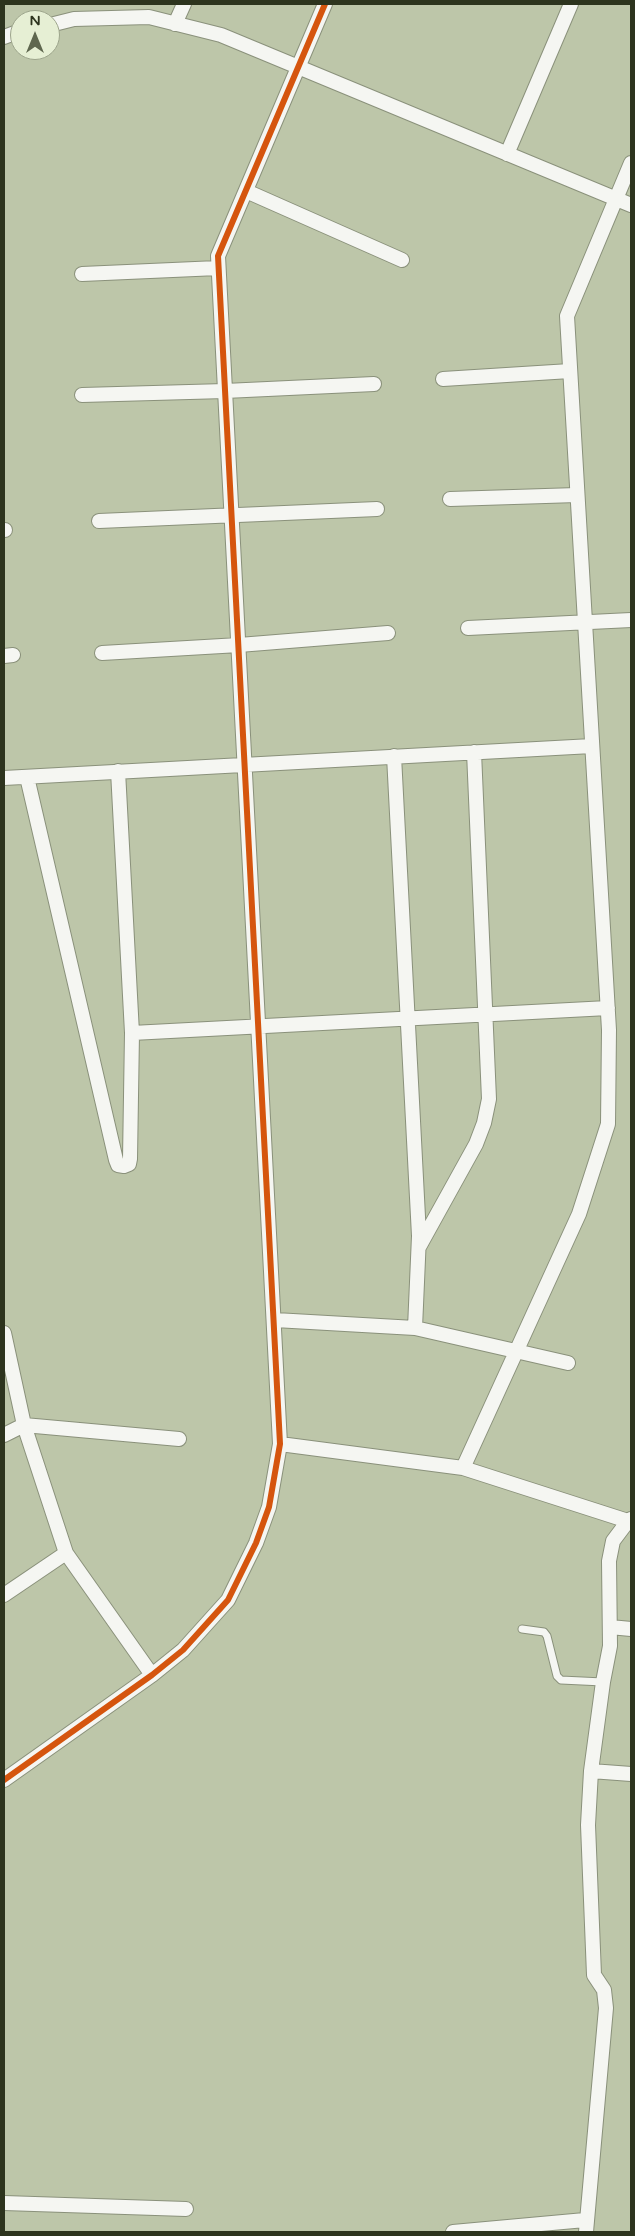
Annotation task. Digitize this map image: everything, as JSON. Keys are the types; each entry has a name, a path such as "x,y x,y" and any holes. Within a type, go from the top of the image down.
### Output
{"street":[{"path":"175,24 184,4"},
{"path":"4,1780 152,1675 183,1650 228,1600 256,1543 268,1507 280,1444 260,1027 218,256 325,4"},
{"path":"507,154 571,4"},
{"path":"60,22 74,19 148,17 221,34 298,68 631,205"},
{"path":"463,1468 579,1214 608,1124 608,1008 567,316 631,163"},
{"path":"246,191 402,260"},
{"path":"82,274 218,268"},
{"path":"443,379 570,371"},
{"path":"82,395 225,392 374,384"},
{"path":"450,499 578,494"},
{"path":"99,521 378,509"},
{"path":"468,628 631,620"},
{"path":"102,653 239,646 388,632"},
{"path":"4,778 592,746"},
{"path":"418,1249 476,1144 484,1123 489,1099 474,752"},
{"path":"394,756 418,1249 415,1328"},
{"path":"27,777 116,1160 118,1165 124,1166 129,1164 130,1159 132,1033 118,771"},
{"path":"132,1033 608,1008"},
{"path":"275,1320 415,1328 568,1362"},
{"path":"4,1333 24,1424 66,1552 152,1675"},
{"path":"4,1435 24,1424 179,1439"},
{"path":"280,1444 463,1468 630,1520 613,1541 609,1561 610,1646 603,1682 591,1771 588,1825 594,1975 604,1990 606,2008 585,2226 453,2232"},
{"path":"4,1595 66,1552"},
{"path":"610,1626 631,1629"},
{"path":"591,1771 631,1774"},
{"path":"4,2203 186,2209"}],"lane":[{"path":"522,1629 544,1632 547,1636 557,1676 561,1680 603,1682"}],"cycle path":[{"path":"4,1780 152,1675 183,1650 228,1600 256,1543 269,1507 280,1444 218,256 325,4"}]}
